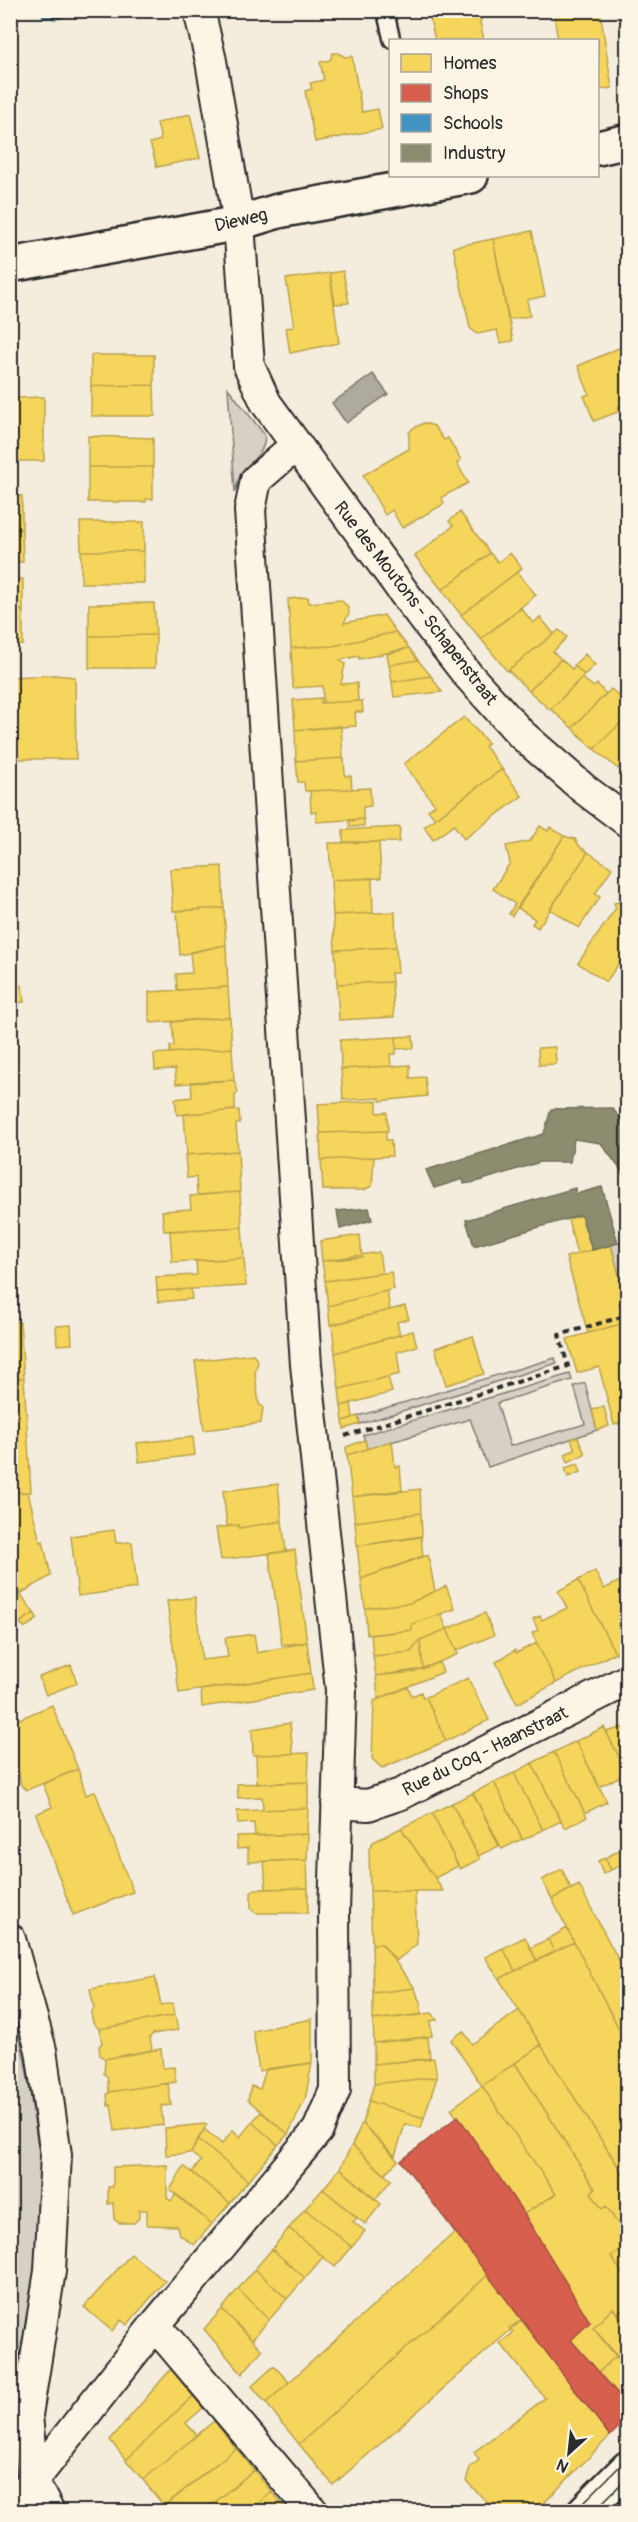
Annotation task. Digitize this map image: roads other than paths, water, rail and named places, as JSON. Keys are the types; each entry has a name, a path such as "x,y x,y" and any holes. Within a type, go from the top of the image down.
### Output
{"street":[{"name":"Rue des Moutons - Schapenstraat","path":"199,10 211,61 238,223 249,366 266,404 295,446 467,674 521,734 584,789 627,822"},
{"path":"599,148 627,141"},
{"name":"Dieweg","path":"10,265 238,223 419,181 461,177"},
{"path":"10,2510 156,2325 318,2130 335,2090 337,1803 341,1690 306,1365 250,510 256,480 295,446"},
{"name":"Rue du Coq - Haanstraat","path":"337,1803 368,1805 401,1794 627,1680"},
{"path":"10,1939 41,2050 56,2155 50,2271 27,2415 33,2482 49,2511"},
{"path":"156,2325 313,2511"},
{"path":"584,2511 627,2468"}],"lane":[{"path":"385,10 392,39"}],"tram line":[{"path":"574,2512 628,2458"},
{"path":"593,2512 628,2477"}]}
